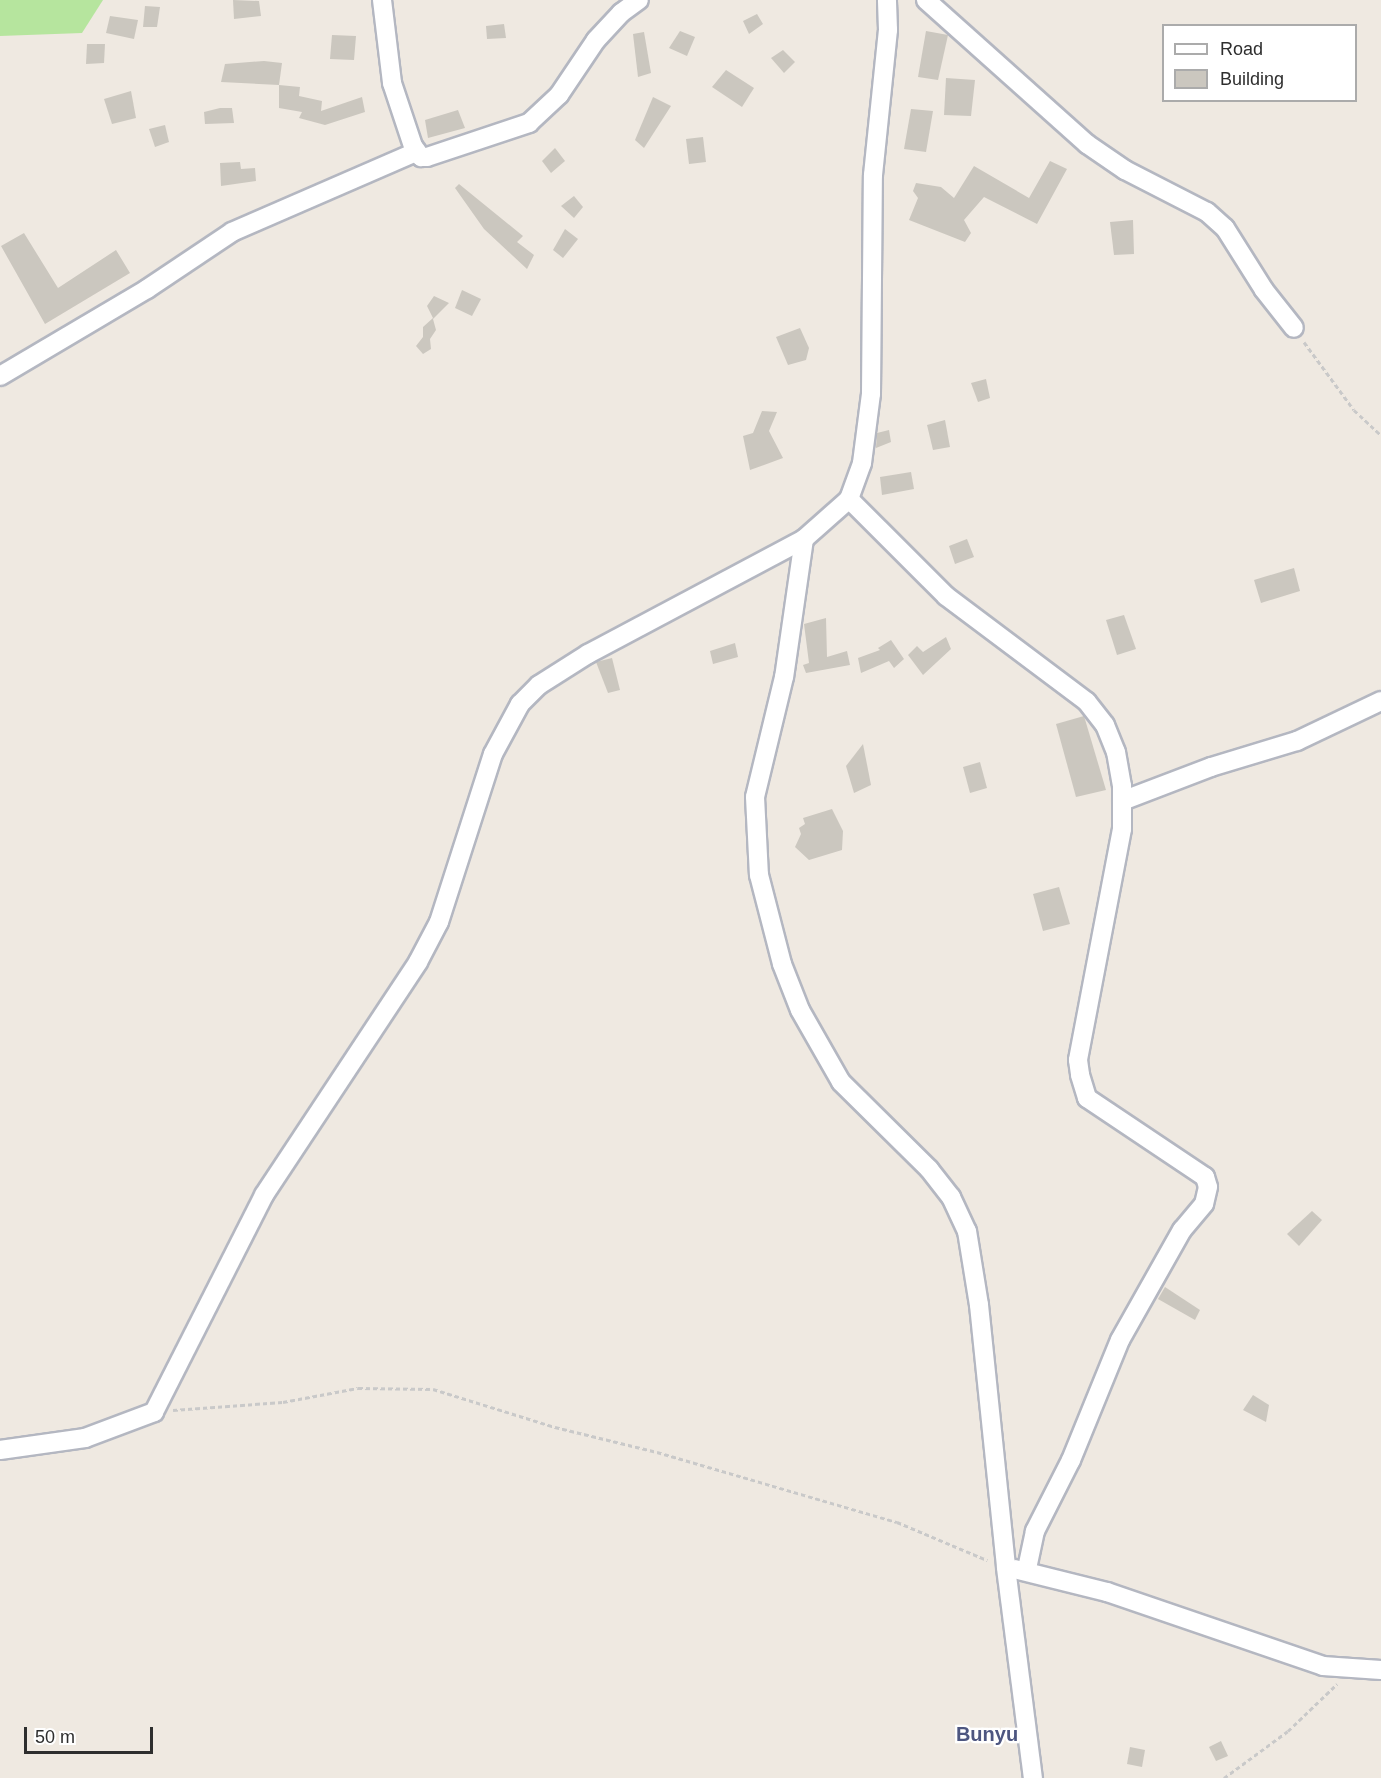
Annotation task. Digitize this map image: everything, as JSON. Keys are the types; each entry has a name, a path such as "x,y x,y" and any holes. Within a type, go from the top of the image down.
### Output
{"street":[{"path":"382,0 392,83 416,152 421,157 433,156 529,123 559,95 596,40 621,13 639,0"},
{"path":"0,1450 85,1438 154,1412 264,1195 418,962 439,922 493,754 520,704 539,685 588,654 804,539 849,499 862,463 871,394 873,175 888,30 887,0"},
{"path":"926,0 1087,144 1125,170 1207,212 1226,228 1264,290 1294,328"},
{"path":"0,376 147,289 232,232 416,152"},
{"path":"849,499 946,596 1087,702 1106,725 1116,752 1122,801 1122,829 1078,1060 1080,1075 1087,1098 1205,1177 1208,1196 1182,1230 1120,1340 1071,1460 1035,1531 1027,1570"},
{"path":"804,539 784,677 755,797 759,875 782,964 800,1010 841,1082 928,1170 951,1197 968,1231 992,1408 1006,1568 1034,1778"},
{"path":"1122,801 1211,767 1297,741 1381,701"},
{"path":"1006,1568 1027,1570 1107,1592 1323,1666 1351,1670 1381,1670"}],"path":[{"path":"1294,328 1354,410 1381,435"},
{"path":"154,1412 283,1401 358,1388 433,1389 555,1427 657,1452 897,1522 1006,1568"},
{"path":"1224,1778 1288,1731 1351,1670"}],"green space":[{"path":"0,0 103,0 82,33 0,36"}],"building":[{"path":"233,0 259,1 261,16 234,19"},
{"path":"145,6 160,7 157,27 143,27"},
{"path":"757,14 763,24 749,34 743,21"},
{"path":"110,16 138,20 134,39 106,33"},
{"path":"504,24 506,38 487,39 486,26"},
{"path":"680,31 695,37 687,56 669,48"},
{"path":"926,31 948,35 938,80 918,77"},
{"path":"644,32 651,73 638,77 633,34"},
{"path":"332,35 356,36 354,60 330,59"},
{"path":"87,44 105,44 104,63 86,64"},
{"path":"783,50 795,62 784,73 771,58"},
{"path":"264,61 282,63 279,85 221,82 225,64"},
{"path":"726,70 754,88 742,107 712,87"},
{"path":"946,78 975,80 971,116 944,115"},
{"path":"279,85 300,87 299,96 322,101 321,111 362,97 365,112 325,125 299,118 302,112 279,108"},
{"path":"131,91 136,118 112,124 104,99"},
{"path":"653,97 671,106 644,148 635,140"},
{"path":"232,108 234,123 205,124 204,112"},
{"path":"911,109 933,111 926,152 904,149"},
{"path":"458,110 465,128 428,138 425,120"},
{"path":"165,125 169,142 155,147 149,129"},
{"path":"703,137 706,162 689,164 686,139"},
{"path":"555,148 565,161 551,173 542,161"},
{"path":"1050,161 1067,169 1037,224 984,197 964,220 971,233 965,242 909,220 918,198 913,191 916,183 941,187 954,198 974,166 1029,198"},
{"path":"240,162 241,169 255,168 256,181 221,186 220,163"},
{"path":"459,184 523,236 517,242 534,255 527,269 484,229 455,188"},
{"path":"574,196 583,207 574,218 561,206"},
{"path":"1133,220 1134,254 1114,255 1110,222"},
{"path":"565,229 578,239 563,258 553,250"},
{"path":"24,233 58,288 116,250 130,273 45,324 1,246"},
{"path":"462,290 481,299 472,316 455,308"},
{"path":"434,296 449,303 433,319 436,330 430,339 431,349 423,354 416,346 423,337 423,327 433,318 427,306"},
{"path":"800,328 809,348 806,360 788,365 776,337"},
{"path":"986,379 990,398 978,402 971,383"},
{"path":"762,411 777,412 769,431 783,458 750,470 743,436 753,433"},
{"path":"945,420 950,447 933,450 927,425"},
{"path":"889,430 891,442 876,448 877,433"},
{"path":"911,472 914,489 882,495 880,477"},
{"path":"967,539 974,557 955,564 949,546"},
{"path":"1294,568 1300,591 1261,603 1254,580"},
{"path":"1124,615 1136,649 1117,655 1106,620"},
{"path":"826,618 827,657 847,651 850,665 806,673 803,665 809,663 804,624"},
{"path":"946,637 951,649 923,675 908,655 917,646 923,652"},
{"path":"891,640 904,659 894,668 889,661 861,673 858,658 880,650 878,648"},
{"path":"735,643 738,657 713,664 710,651"},
{"path":"612,658 620,690 608,693 596,662"},
{"path":"1084,716 1106,790 1076,797 1056,724"},
{"path":"863,744 871,785 854,793 846,766"},
{"path":"980,762 987,788 970,793 963,767"},
{"path":"832,809 843,831 842,850 809,860 795,847 801,834 799,828 805,824 803,818"},
{"path":"1059,887 1070,924 1043,931 1033,894"},
{"path":"1312,1211 1322,1220 1299,1246 1287,1234"},
{"path":"1165,1287 1200,1310 1195,1320 1158,1299"},
{"path":"1253,1395 1269,1405 1266,1422 1243,1410"},
{"path":"1221,1741 1228,1756 1216,1761 1209,1747"},
{"path":"1130,1747 1145,1750 1142,1767 1127,1764"}],"district":[{"name":"Bunyu","path":"987,1734"}]}
